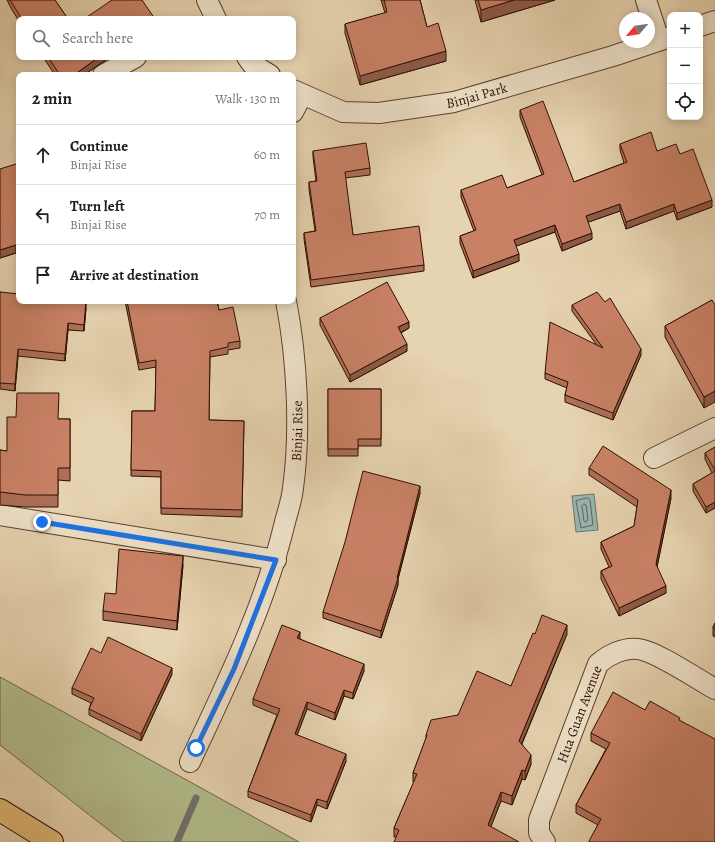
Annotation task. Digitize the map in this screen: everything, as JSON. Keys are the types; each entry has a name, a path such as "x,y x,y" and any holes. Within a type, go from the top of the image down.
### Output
{"highway":[{"path":"0,811 38,842"},
{"path":"0,811 52,842"}],"street":[{"name":"Binjai Park","path":"296,99 343,112 386,112 454,102 613,56 664,38 646,0"},
{"path":"703,25 715,21"},
{"path":"108,72 130,60"},
{"path":"249,60 252,64 265,72"},
{"name":"Binjai Rise","path":"190,762 234,669 276,560 293,488 297,429 293,335 287,304"},
{"path":"654,458 715,428"},
{"path":"0,515 276,560"},
{"name":"Hua Guan Avenue","path":"545,842 538,833 539,820 598,664 604,659 628,649 646,650 715,689"}],"green space":[{"path":"0,677 299,842 124,842 0,745"}],"water":[{"path":"594,494 598,530 576,532 572,496"}],"building":[{"path":"10,0 55,0 66,16 20,16"},
{"path":"112,0 142,0 153,16 88,16"},
{"path":"384,0 420,0 427,27 438,23 446,51 360,76 345,24 387,12"},
{"path":"478,0 514,0 481,10"},
{"path":"50,60 95,60 78,72 58,72"},
{"path":"543,101 574,182 627,162 620,144 651,132 657,151 676,144 680,154 693,149 712,200 677,213 674,204 626,222 620,204 586,216 592,233 562,244 555,225 514,240 519,254 473,271 460,236 476,230 461,190 502,175 507,188 544,174 520,110"},
{"path":"366,143 370,168 345,172 353,235 419,226 424,265 311,280 304,233 316,231 309,182 317,181 313,151"},
{"path":"16,164 16,245 0,250 0,169"},
{"path":"387,282 409,322 398,327 407,344 350,375 320,318"},
{"path":"0,292 16,294 16,304 86,304 84,325 68,323 65,354 18,349 15,384 0,383"},
{"path":"597,292 605,302 610,298 641,349 613,413 565,395 568,382 545,373 550,322 603,348 572,305"},
{"path":"712,300 715,305 715,391 704,397 665,326"},
{"path":"128,304 218,304 219,310 233,307 240,341 228,343 228,347 210,351 209,420 244,421 242,510 161,508 161,471 131,470 132,411 155,411 156,360 139,363"},
{"path":"328,389 381,389 381,439 358,439 358,449 328,449"},
{"path":"17,393 59,393 58,419 70,419 70,468 58,468 58,495 25,495 0,492 0,450 7,451 7,417 16,417"},
{"path":"603,446 671,490 656,564 666,586 619,608 601,571 612,566 601,542 634,526 638,500 589,468"},
{"path":"715,447 715,470 705,453"},
{"path":"363,471 420,486 398,578 381,631 323,612 345,542"},
{"path":"715,471 715,502 706,507 693,484"},
{"path":"119,549 183,556 177,621 103,611 105,593 116,594"},
{"path":"542,615 567,625 519,741 531,755 525,771 522,770 512,796 501,792 488,825 519,842 394,842 399,830 394,828 417,774 413,773 431,720 458,715 477,671 511,686"},
{"path":"282,625 300,632 297,638 364,664 353,693 344,690 335,713 307,702 295,734 346,754 327,802 317,799 311,815 248,791 280,709 253,699"},
{"path":"108,637 172,668 141,734 89,709 94,698 72,688 91,648 101,653"},
{"path":"613,692 645,710 650,701 680,718 679,720 715,739 715,842 589,841 601,819 576,805 610,743 591,733"}],"waterway":[{"path":"177,842 196,798"}],"route":[{"path":"42,522 276,560 234,669 196,748"}]}
